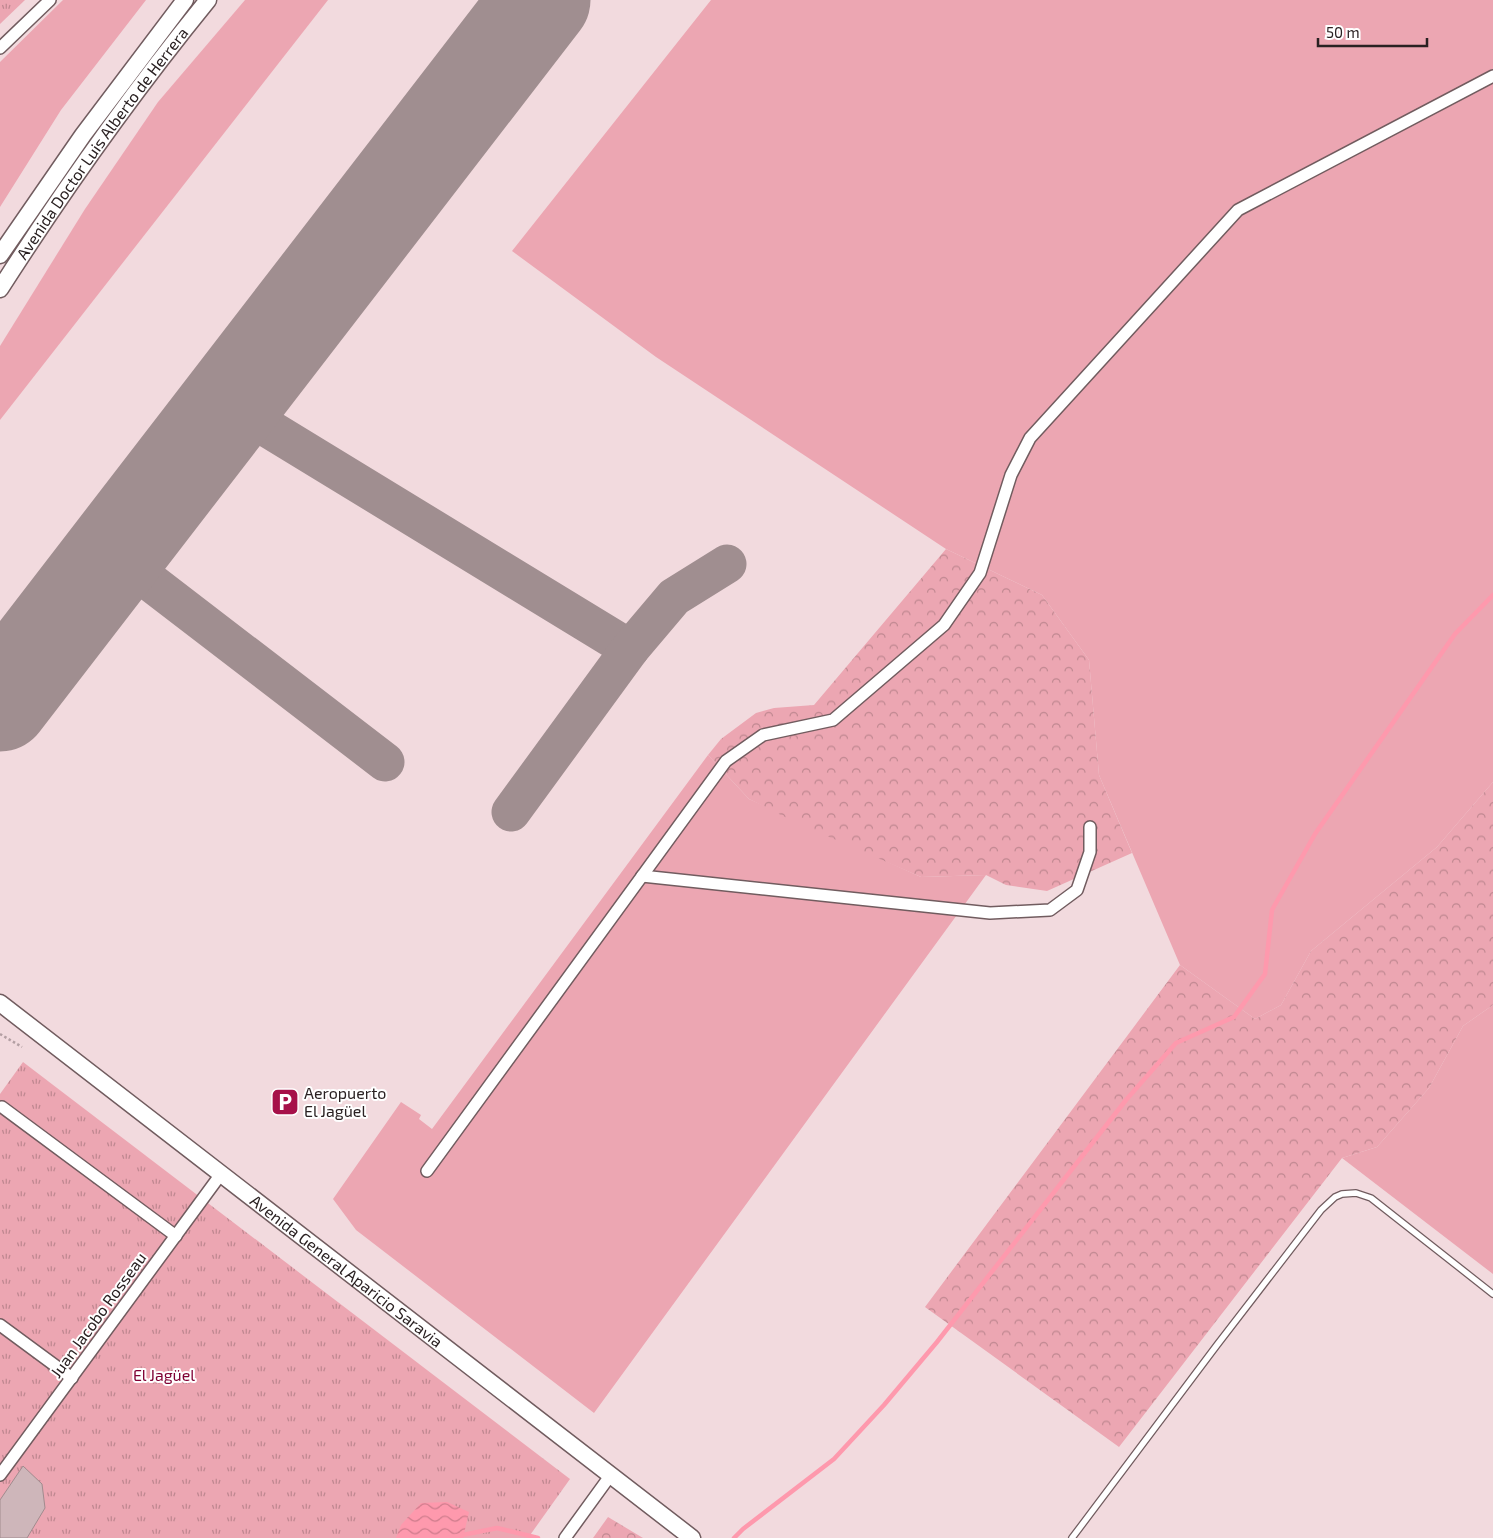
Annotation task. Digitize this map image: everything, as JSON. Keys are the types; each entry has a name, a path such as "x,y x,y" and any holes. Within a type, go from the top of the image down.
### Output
{"main road":[{"name":"Avenida Doctor Luis Alberto de Herrera","path":"0,255 83,135 185,0"},
{"name":"Avenida Doctor Luis Alberto de Herrera","path":"0,289 95,148 208,0"},
{"name":"Avenida General Aparicio Saravia","path":"0,1003 692,1538"}],"street":[{"path":"0,48 50,0"},
{"path":"427,1171 726,761 762,735 833,720 944,625 980,573 1011,475 1030,438 1238,210 1493,76"},
{"path":"642,876 990,913 1050,910 1077,890 1090,852 1090,827"},
{"path":"2,1107 176,1236"},
{"name":"Juan Jacobo Rosseau","path":"1,1470 72,1378 221,1174"},
{"path":"0,1324 72,1378"},
{"path":"566,1538 610,1476"}],"lane":[{"path":"1072,1538 1282,1260 1321,1210 1335,1197 1342,1194 1356,1193 1371,1198 1493,1294"}],"path":[{"path":"0,1034 22,1047"}],"green space":[{"path":"0,0 25,0 0,24"},
{"path":"63,0 146,0 61,110 0,207 0,62"},
{"path":"245,0 328,0 0,420 0,346 85,209 158,102"},
{"path":"711,0 1493,0 1493,782 1437,847 1311,951 1281,1005 1255,1019 1180,965 1099,775 1089,660 1042,595 946,549 656,357 512,251"},
{"path":"946,549 1042,595 1089,660 1099,775 1132,853 1047,891 1006,885 986,875 921,877 797,823 749,799 708,755 721,739 756,713 774,708 814,705"},
{"path":"708,755 749,799 921,877 986,875 594,1413 356,1230 333,1199 401,1102 421,1115 419,1119 432,1129"},
{"path":"1493,782 1493,1005 1463,1026 1429,1088 1377,1147 1342,1158 1119,1447 925,1307 1180,965 1255,1019 1281,1005 1311,951 1437,847"},
{"path":"1493,1005 1493,1274 1342,1158 1377,1147 1429,1088 1463,1026"},
{"name":"El Jagüel","path":"23,1062 570,1479 528,1538 0,1538 0,1094"},
{"path":"608,1517 643,1538 593,1538"}],"water":[{"path":"447,1502 469,1512 463,1538 396,1538 401,1525 421,1503"}],"building":[{"path":"23,1466 42,1484 45,1508 27,1538 0,1538 0,1500"}],"waterway":[{"path":"734,1538 834,1459 884,1405 937,1342 1126,1100 1176,1043 1234,1017 1265,974 1272,910 1315,834 1455,634 1493,595"},
{"path":"448,1538 497,1528 538,1538"}],"taxiway":[{"path":"230,405 630,649"},
{"path":"114,554 385,762"},
{"path":"511,812 630,649 674,597 727,564"}],"runway":[{"path":"0,702 541,0"}],"place":[{"name":"Aeropuerto El Jagüel","path":"285,1102"}]}
